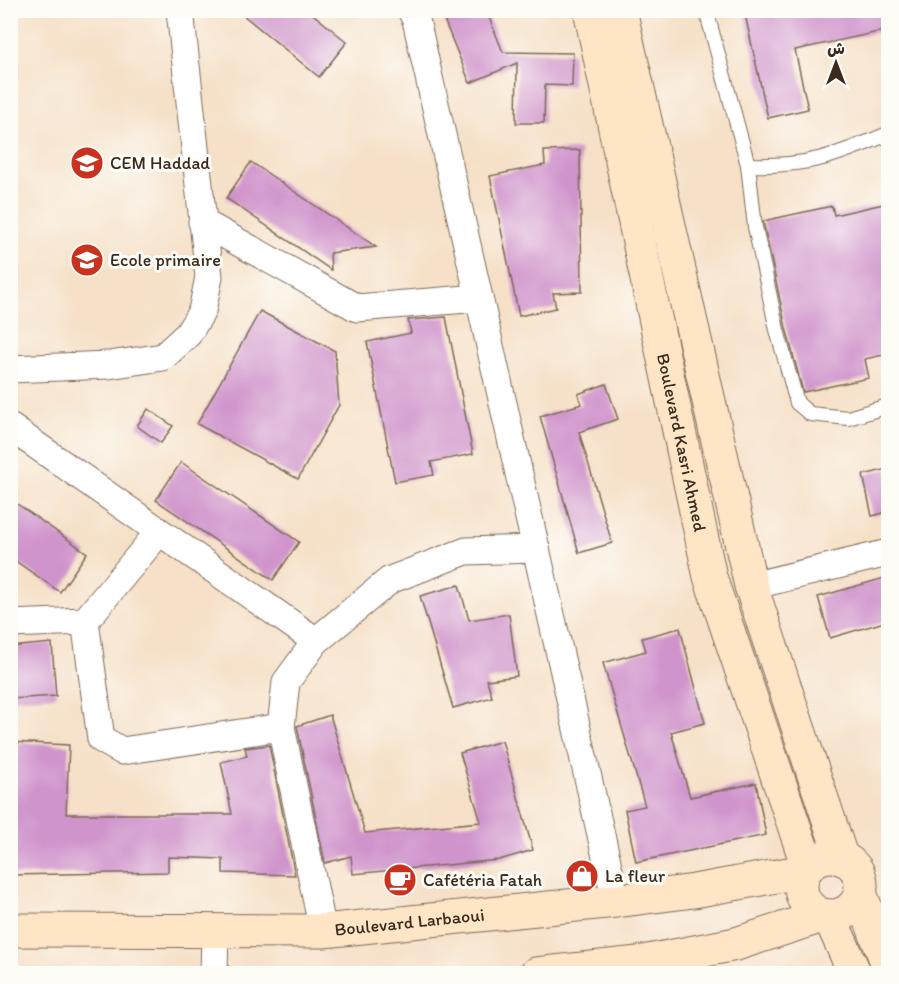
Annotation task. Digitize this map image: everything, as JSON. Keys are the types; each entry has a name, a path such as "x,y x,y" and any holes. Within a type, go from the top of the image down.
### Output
{"main road":[{"name":"Boulevard Kasri Ahmed","path":"590,10 710,577 806,869"},
{"name":"Boulevard Kasri Ahmed","path":"620,10 751,586 843,859"},
{"path":"855,974 826,916 810,908 804,900 801,879 806,869 822,857 843,859 857,873 860,893 888,965"},
{"name":"Boulevard Larbaoui","path":"10,930 323,931 616,901 806,869"},
{"path":"536,974 638,963 735,944 849,910 860,893"}],"street":[{"path":"10,369 109,365 163,357 189,334 202,311 208,277 180,10"},
{"path":"411,10 416,20 616,901"},
{"path":"202,222 357,309 479,298"},
{"path":"10,427 316,641"},
{"path":"159,532 85,621 101,739 122,751 281,726"},
{"path":"323,931 281,726 286,682 316,641 390,580 466,551 536,549"},
{"path":"751,586 888,553"},
{"path":"10,624 85,621"},
{"path":"214,974 215,932"}],"lane":[{"path":"706,10 748,165 754,227 777,330 797,403 810,414 848,418 888,406"},
{"path":"748,165 785,166 830,158 888,134"}],"building":[{"path":"237,10 308,10 347,42 319,77"},
{"path":"440,10 486,10 503,52 573,53 572,86 545,85 544,123 516,123 517,63 470,83"},
{"path":"744,10 888,10 888,30 795,50 808,109 768,118"},
{"path":"580,150 582,292 553,293 556,308 519,316 490,176 545,165 544,151"},
{"path":"251,162 376,247 330,253 331,270 226,198"},
{"path":"888,203 888,354 865,359 869,378 803,392 786,328 763,221 832,206 834,215"},
{"path":"260,311 335,351 339,405 298,479 197,424"},
{"path":"446,317 473,454 431,462 434,475 395,482 367,342 411,333 408,320"},
{"path":"606,384 618,419 579,432 612,543 579,553 540,416 582,404 578,394"},
{"path":"148,409 173,426 161,443 137,426"},
{"path":"181,462 299,542 273,580 156,500"},
{"path":"888,469 888,512 872,516 863,475"},
{"path":"10,499 87,553 60,592 10,557"},
{"path":"888,577 888,621 830,638 818,597"},
{"path":"459,585 469,620 509,614 517,676 487,680 492,697 453,708 420,596"},
{"path":"680,628 705,723 671,732 690,797 756,783 766,835 636,862 625,810 645,806 603,663 646,651 642,638"},
{"path":"52,643 56,696 10,699 10,647"},
{"path":"330,715 365,833 481,822 460,753 502,741 533,850 499,860 353,874 351,856 325,863 297,726"},
{"path":"10,742 69,745 66,814 232,814 221,762 247,756 245,748 269,745 295,875 223,873 223,859 168,857 168,872 10,875"}],"place":[{"name":"CEM Haddad","path":"87,163"},
{"name":"Ecole primaire","path":"87,260"},
{"name":"La fleur","path":"582,876"},
{"name":"Cafétéria Fatah","path":"400,880"}]}
